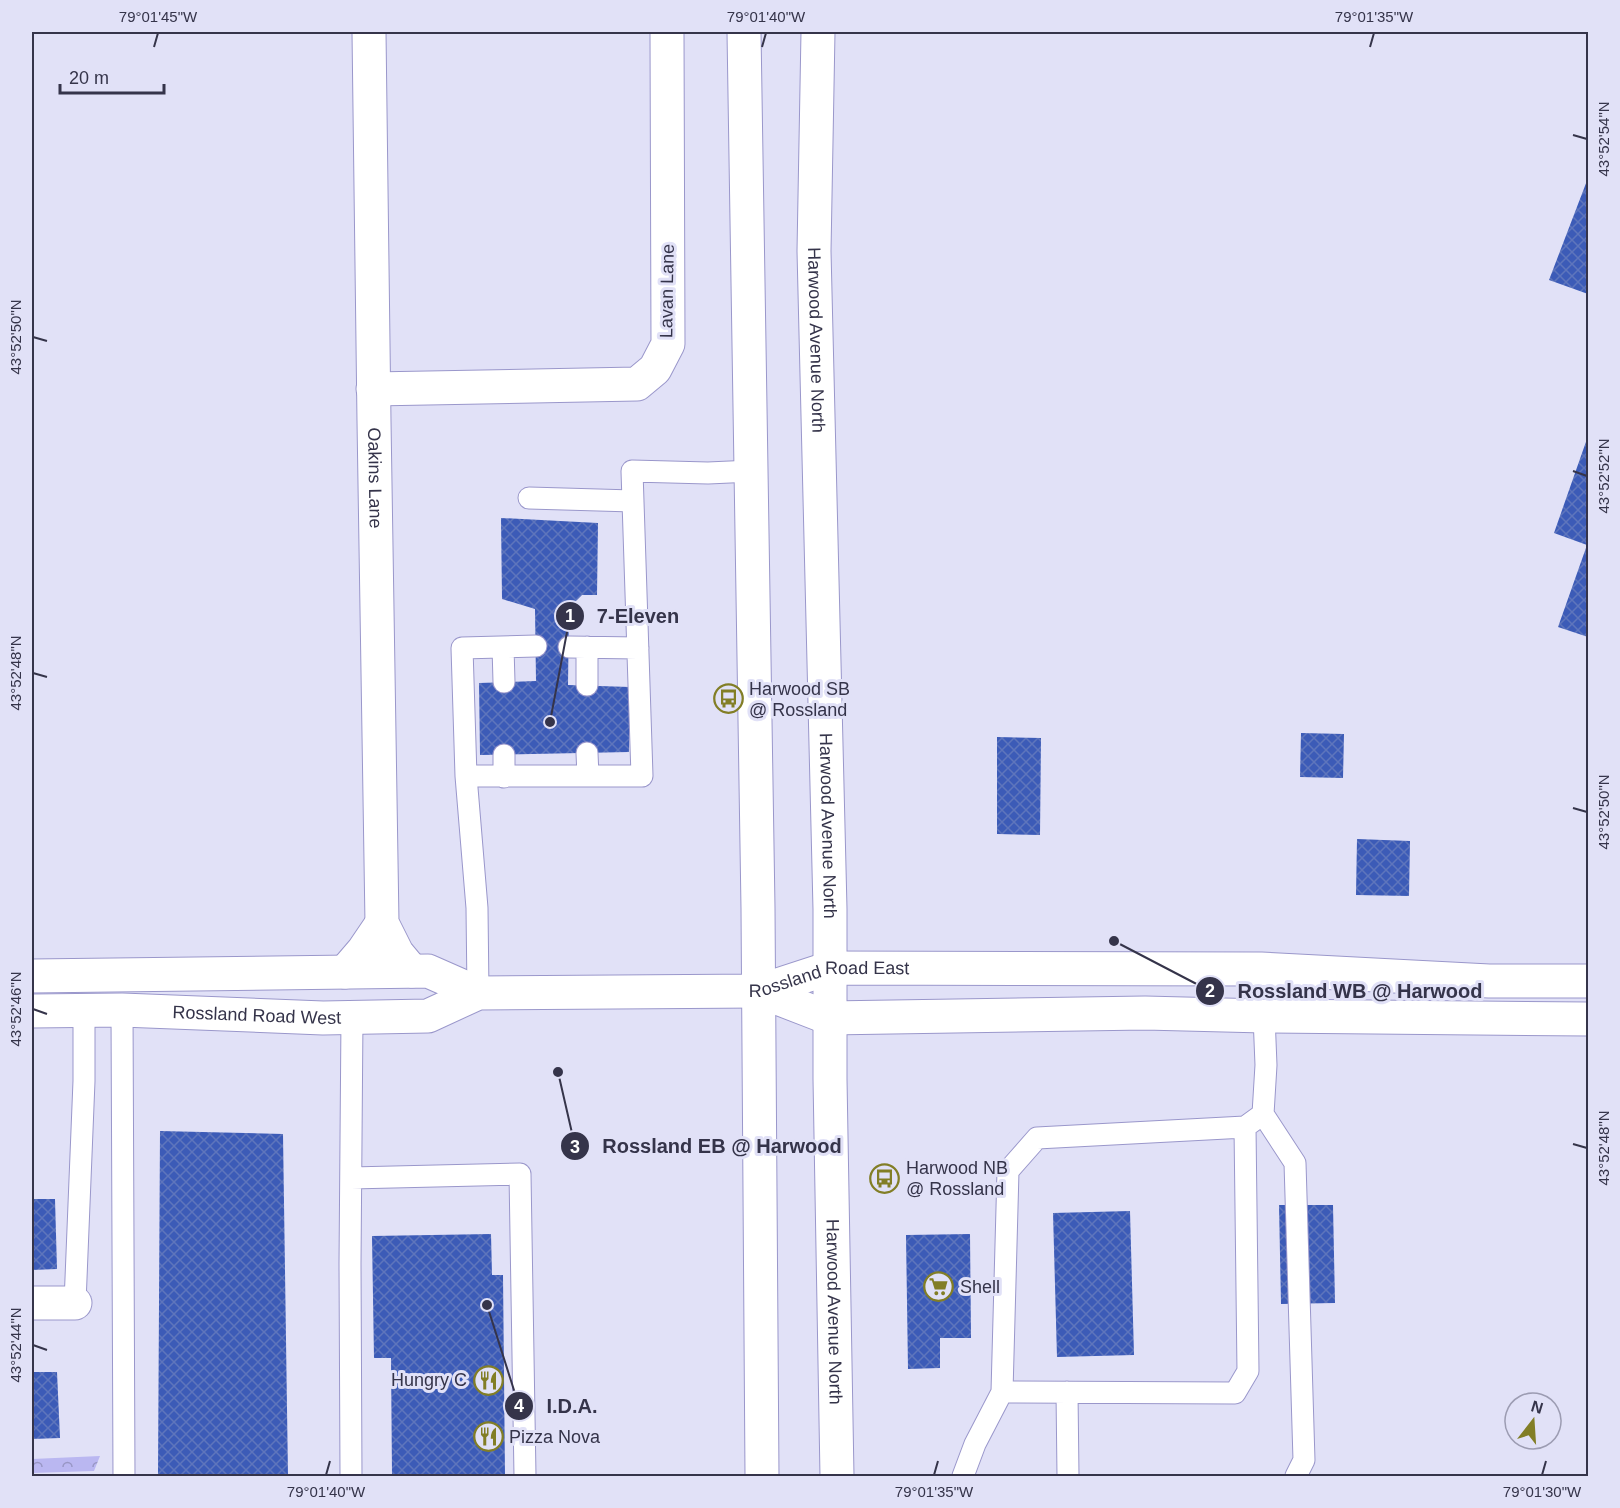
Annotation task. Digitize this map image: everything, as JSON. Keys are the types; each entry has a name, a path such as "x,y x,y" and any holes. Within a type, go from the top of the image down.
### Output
{"main road":[{"name":"Oakins Lane","path":"369,32 382,923 397,953 412,971"},
{"name":"Lavan Lane","path":"373,389 637,384 655,369 668,344 667,32"},
{"path":"744,32 759,991 762,1476"},
{"name":"Harwood Avenue North","path":"818,32 814,251 830,909 837,1476"},
{"path":"345,972 382,923"},
{"name":"Rossland Road East","path":"759,991 830,968 1261,969 1489,981 1588,981"},
{"name":"Rossland Road West","path":"32,976 428,971 478,993 759,991"},
{"name":"Rossland Road East","path":"759,991 830,1018 1145,1013 1588,1019"},
{"name":"Rossland Road West","path":"32,1011 122,1010 323,1018 428,1016 478,993"},
{"path":"32,1304 75,1303"}],"lane":[{"path":"466,776 642,776 632,471 708,473 752,471"},
{"path":"529,498 633,501"},
{"path":"478,993 477,908 466,776 462,648 536,646"},
{"path":"503,647 504,682"},
{"path":"587,685 578,647 638,648"},
{"path":"587,753 588,776"},
{"path":"504,755 504,777"},
{"path":"75,1303 84,1081 84,1010"},
{"path":"122,1010 124,1476"},
{"path":"1264,1016 1266,1065 1263,1114 1295,1163 1305,1460 1296,1476"},
{"path":"351,1476 352,1017"},
{"path":"963,1476 975,1444 1002,1392 1008,1171 1037,1138 1245,1127 1263,1114"},
{"path":"1002,1392 1235,1393 1248,1371 1245,1127"},
{"path":"351,1178 520,1174 525,1476"},
{"path":"1067,1392 1068,1476"}],"green space":[{"path":"100,1456 94,1471 32,1473 32,1459"}],"building":[{"path":"1588,178 1588,294 1549,280"},
{"path":"1588,436 1588,637 1558,627 1587,545 1554,533"},
{"path":"501,518 598,523 597,595 582,595 569,608 568,685 630,687 629,752 480,755 479,683 536,681 535,609 502,599"},
{"path":"1301,733 1344,734 1343,778 1300,777"},
{"path":"997,737 1041,738 1040,835 997,834"},
{"path":"1357,839 1410,841 1409,896 1356,895"},
{"path":"160,1131 283,1134 288,1476 158,1476"},
{"path":"32,1199 55,1199 57,1269 32,1270"},
{"path":"1279,1205 1333,1205 1335,1303 1281,1304"},
{"path":"1130,1211 1134,1355 1057,1357 1053,1213"},
{"path":"491,1234 492,1275 503,1275 505,1476 392,1476 391,1358 374,1358 372,1236"},
{"name":"Shell","path":"970,1234 971,1338 940,1338 940,1368 908,1369 906,1235"},
{"path":"32,1372 57,1372 60,1438 32,1439"}],"place":[{"name":"Harwood SB @ Rossland","path":"728,699"},
{"name":"7-Eleven","path":"550,722"},
{"name":"Rossland WB @ Harwood","path":"1114,941"},
{"name":"Rossland EB @ Harwood","path":"558,1072"},
{"name":"Harwood NB @ Rossland","path":"885,1178"},
{"name":"Shell","path":"939,1287"},
{"name":"I.D.A.","path":"487,1305"},
{"name":"Hungry C","path":"488,1380"},
{"name":"Pizza Nova","path":"488,1437"}]}
